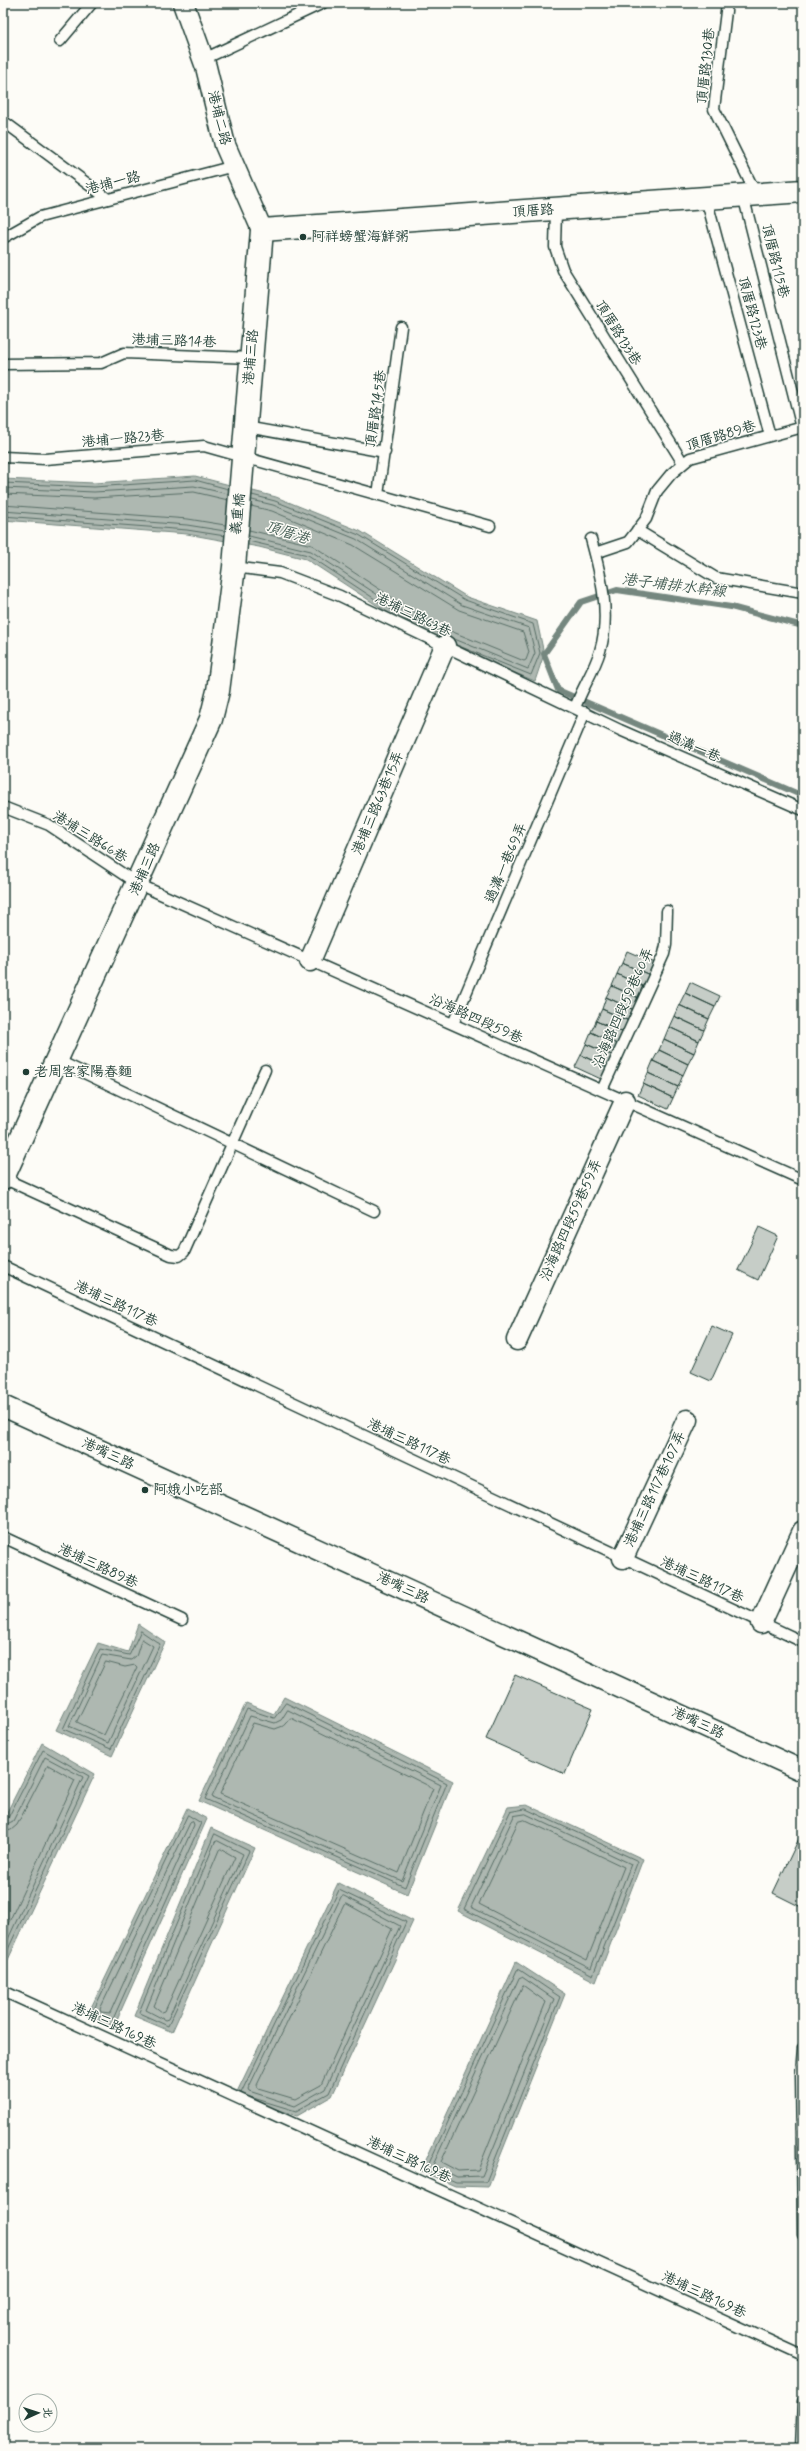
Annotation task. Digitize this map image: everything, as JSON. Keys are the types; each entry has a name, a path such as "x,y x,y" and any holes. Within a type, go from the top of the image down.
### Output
{"street":[{"name":"港埔二路","path":"183,3 204,59 225,144 262,230"},
{"name":"頂厝路","path":"262,230 803,191"},
{"name":"港埔三路","path":"242,484 262,230"},
{"name":"義重橋","path":"235,544 242,484"},
{"name":"港埔三路","path":"3,1178 138,884 210,720 218,691 234,567 235,544"},
{"name":"港埔三路63巷15弄","path":"310,961 445,646"},
{"name":"沿海路四段59巷59弄","path":"517,1340 625,1100"},
{"name":"港嘴三路","path":"3,1406 803,1771"},
{"name":"港埔三路117巷107弄","path":"623,1558 687,1420"},
{"path":"761,1623 803,1531"}],"lane":[{"path":"60,41 92,3"},
{"path":"204,59 323,3"},
{"name":"頂厝路130巷","path":"727,3 714,109 750,194"},
{"path":"3,121 108,199"},
{"name":"港埔一路","path":"3,238 40,216 234,166"},
{"name":"頂厝路115巷","path":"750,194 803,428"},
{"name":"頂厝路123巷","path":"706,198 770,436"},
{"name":"頂厝路133巷","path":"556,210 555,247 562,270 683,463"},
{"name":"頂厝路145巷","path":"378,495 401,327"},
{"name":"港埔三路14巷","path":"3,364 101,363 124,353 251,358"},
{"path":"246,427 385,452"},
{"name":"頂厝路89巷","path":"595,553 628,542 646,519 657,491 683,463 690,458 803,428"},
{"name":"港埔一路23巷","path":"3,457 45,459 204,446 490,526"},
{"path":"637,530 716,578 803,593"},
{"path":"576,704 600,653 605,632 604,601 600,569 592,539"},
{"name":"港埔三路63巷","path":"234,567 280,573 307,582 445,646 576,704"},
{"name":"過溝一巷","path":"576,704 585,712 620,730 803,810"},
{"name":"過溝一巷69弄","path":"453,1024 585,712"},
{"name":"港埔三路66巷","path":"3,807 49,825 138,884"},
{"name":"沿海路四段59巷","path":"138,884 803,1180"},
{"name":"沿海路四段59巷60弄","path":"602,1090 664,954 667,911"},
{"path":"57,1060 374,1211"},
{"path":"3,1178 171,1255 179,1256 184,1252 265,1070"},
{"name":"港埔三路117巷","path":"3,1266 803,1642"},
{"name":"港埔三路89巷","path":"3,1538 182,1620"},
{"name":"港埔三路169巷","path":"3,1991 803,2356"},
{"path":"803,2048 801,2073 803,2235"},
{"path":"801,2448 803,2401"}],"water":[{"name":"頂厝港","path":"195,476 276,497 360,531 467,597 537,621 544,654 535,681 424,636 306,559 259,547 187,534 3,520 3,479 94,483"},
{"path":"138,1624 165,1642 112,1756 56,1730 98,1643 128,1652"},
{"path":"284,1697 453,1781 407,1894 199,1801 246,1703 274,1714"},
{"path":"42,1743 95,1774 6,1964 3,1963 3,1820"},
{"path":"527,1805 643,1859 596,1982 458,1911 508,1807"},
{"path":"187,1808 207,1819 114,2026 87,2016"},
{"path":"211,1828 255,1848 172,2032 134,2016"},
{"path":"338,1883 413,1921 332,2096 297,2116 235,2096"},
{"path":"516,1962 565,1994 488,2187 455,2186 421,2171"}],"building":[{"path":"627,951 655,963 650,975 622,963"},
{"path":"622,963 650,975 644,987 617,974"},
{"path":"617,974 644,987 639,998 612,986"},
{"path":"690,982 720,996 715,1007 685,993"},
{"path":"612,986 639,998 634,1010 606,997"},
{"path":"685,993 715,1007 709,1019 679,1005"},
{"path":"606,997 634,1010 629,1021 602,1009"},
{"path":"679,1005 709,1019 704,1030 674,1016"},
{"path":"602,1009 629,1021 624,1033 596,1021"},
{"path":"674,1016 704,1030 699,1041 669,1027"},
{"path":"596,1021 624,1033 619,1045 591,1032"},
{"path":"669,1027 699,1041 694,1053 664,1039"},
{"path":"591,1032 619,1045 614,1056 586,1044"},
{"path":"664,1039 694,1053 688,1064 659,1050"},
{"path":"586,1044 614,1056 608,1068 581,1055"},
{"path":"659,1050 688,1064 683,1075 653,1061"},
{"path":"581,1055 608,1068 603,1080 575,1067"},
{"path":"653,1061 683,1075 678,1087 648,1073"},
{"path":"648,1073 678,1087 673,1098 643,1084"},
{"path":"643,1084 673,1098 668,1109 638,1095"},
{"path":"759,1227 778,1236 758,1280 738,1270"},
{"path":"712,1326 732,1335 711,1381 691,1372"},
{"path":"515,1675 593,1709 565,1774 486,1739"},
{"path":"803,1830 803,1908 773,1893"}],"waterway":[{"name":"港子埔排水幹線","path":"803,626 731,607 617,590 581,602 544,654 558,690 803,796"}],"place":[{"name":"阿祥螃蟹海鮮粥","path":"303,237"},
{"name":"老周客家陽春麵","path":"26,1072"},
{"name":"阿娥小吃部","path":"145,1490"}]}
